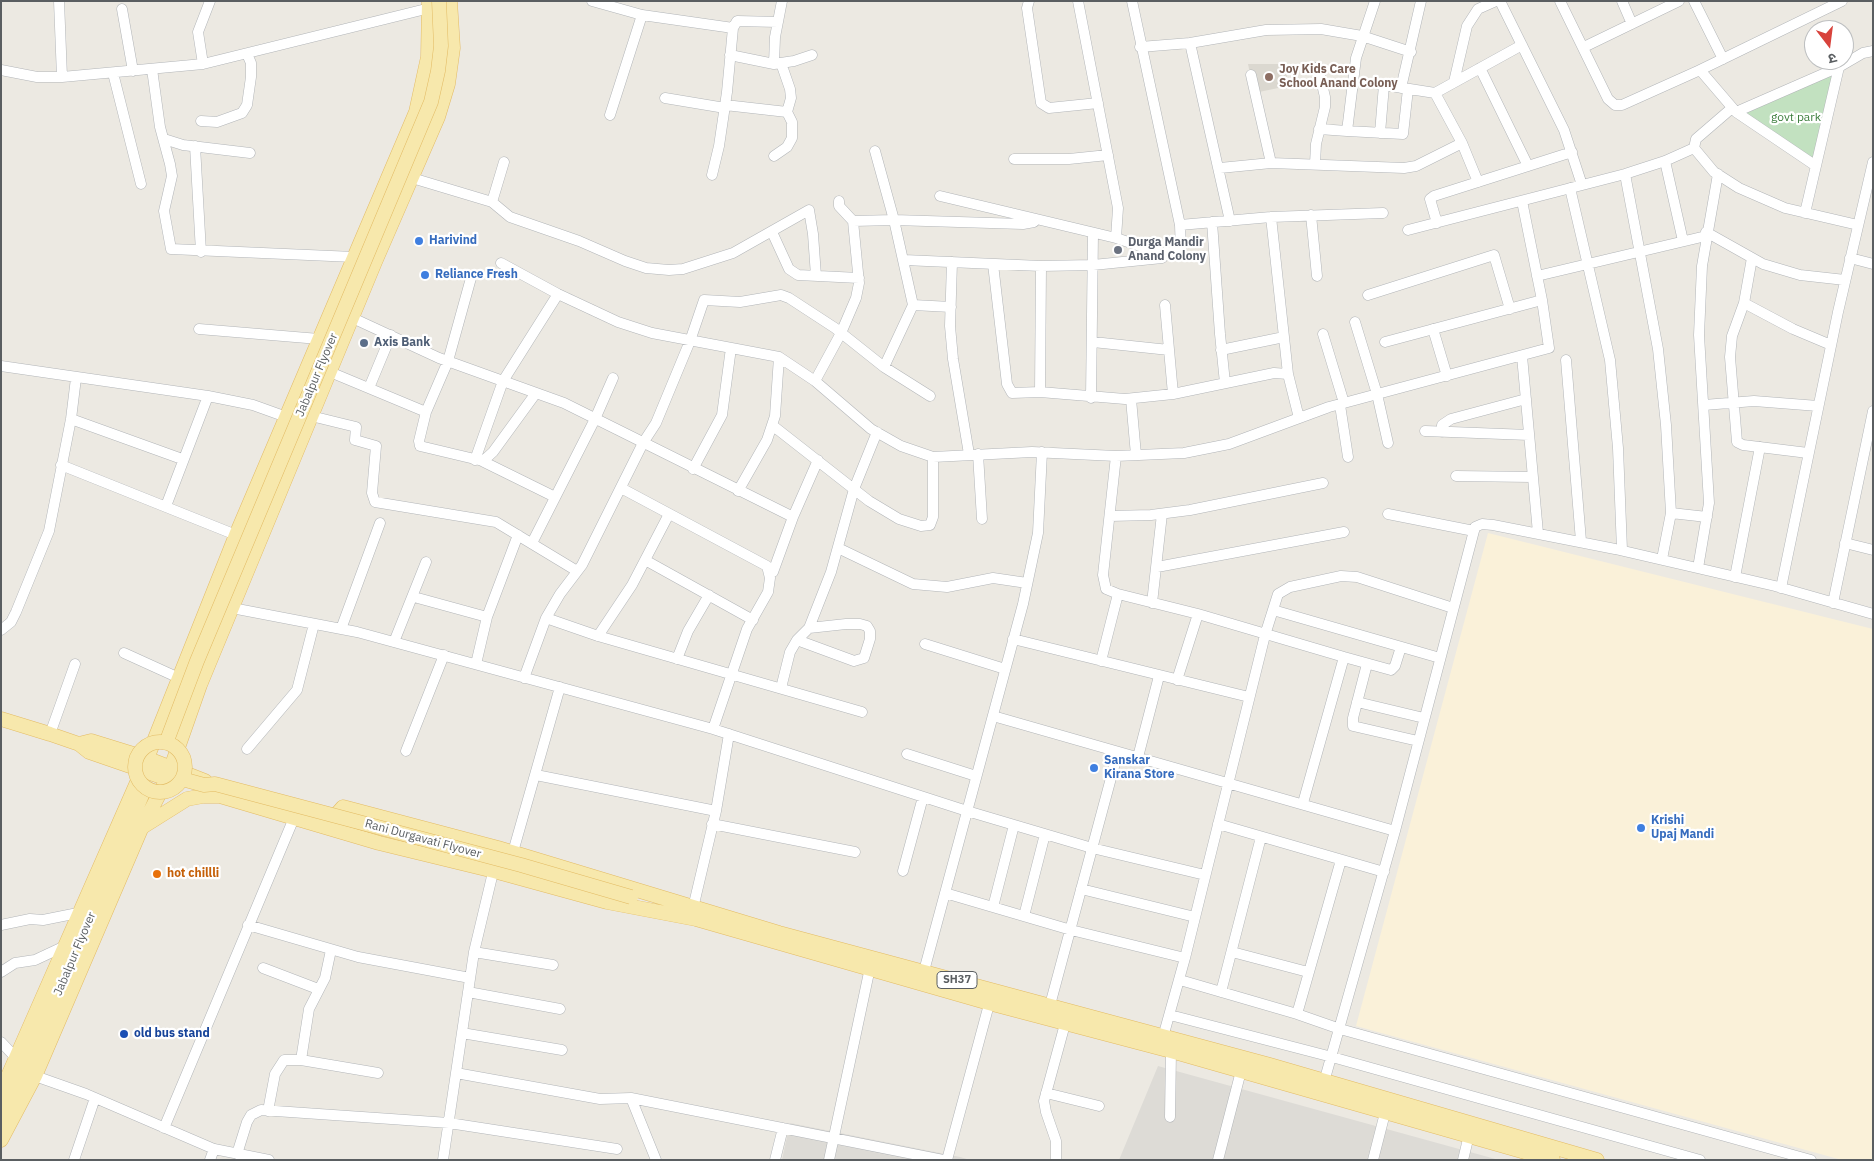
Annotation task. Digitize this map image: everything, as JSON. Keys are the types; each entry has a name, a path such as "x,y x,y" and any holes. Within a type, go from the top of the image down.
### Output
{"main road":[{"path":"1,1140 34,1076 141,829 176,774 200,685 438,117 448,84 453,48 440,3"},
{"path":"1,1092 144,764 236,535 288,418 319,339 416,112 440,3"},
{"name":"Jabalpur Flyover","path":"166,743 201,652 431,102 441,46 440,3"},
{"name":"Rani Durgavati Flyover","path":"1,719 79,744 89,752 144,764 217,790 521,865 631,897 657,896"},
{"path":"153,743 166,743 176,748 182,754 169,791 161,793 145,788 135,776 135,759 145,746 153,743"},
{"name":"Jabalpur Flyover","path":"1,1118 42,1030 145,788"},
{"path":"141,829 157,816 188,799 203,796 217,790 294,818 388,846 494,871 607,902 696,920 871,964 989,1004 1171,1051 1553,1160"},
{"name":"SH37","path":"326,827 344,808 498,848 871,964 924,971 1050,1004 1597,1160"},
{"name":"Rani Durgavati Flyover","path":"631,897 648,910"}],"street":[{"path":"59,1 62,77"},
{"path":"203,64 198,32 210,1"},
{"path":"592,1 642,15 732,28"},
{"path":"774,156 787,148 792,138 792,122 787,112 791,98 790,89 778,64 778,22 782,1"},
{"path":"1029,1 1026,8 1041,103 1049,108 1098,103"},
{"path":"1078,1 1118,208 1116,238"},
{"path":"940,196 1038,221 1116,238 1167,253 1181,251 1180,225 1140,47 1132,1"},
{"path":"1347,131 1353,72 1362,36 1375,1"},
{"path":"1319,129 1403,134 1405,88 1410,52 1421,1"},
{"path":"1454,82 1467,26 1478,9 1496,1"},
{"path":"1500,1 1564,130 1582,185"},
{"path":"1560,1 1608,99 1615,105 1622,105 1700,70 1842,1"},
{"path":"1622,1 1632,24"},
{"path":"1584,47 1679,1"},
{"path":"1694,1 1723,59"},
{"path":"1,70 37,77 62,77 203,64 362,26 440,3"},
{"path":"122,9 133,71"},
{"path":"610,115 642,15"},
{"path":"712,175 725,106 732,28 737,21 778,22"},
{"path":"1140,47 1190,44 1266,30 1321,29 1362,36 1410,52"},
{"path":"1190,44 1220,168 1230,220"},
{"path":"1380,133 1381,85 1435,92 1522,46"},
{"path":"1854,58 1862,53 1873,51"},
{"path":"201,121 217,122 242,113 247,105 251,77 251,63 247,54"},
{"path":"730,56 778,64 812,55"},
{"path":"1314,164 1325,97 1318,66"},
{"path":"1480,68 1519,144 1528,166"},
{"path":"152,69 172,176 164,211 169,246 175,251 354,257"},
{"path":"1700,70 1734,110 1816,166"},
{"path":"1408,230 1626,174 1665,161 1694,148 1699,134 1734,110 1832,70"},
{"path":"1805,213 1838,70"},
{"path":"113,72 141,184"},
{"path":"1251,75 1271,164"},
{"path":"1435,92 1462,143 1478,182"},
{"path":"665,98 787,112"},
{"path":"164,139 174,144 250,152"},
{"path":"1220,168 1271,164 1404,168 1416,166 1462,143"},
{"path":"196,146 201,252"},
{"path":"1694,148 1718,174 1739,188 1785,208 1858,224"},
{"path":"875,151 904,260 913,305 884,366"},
{"path":"1437,223 1430,199 1434,196 1572,152"},
{"path":"1014,159 1069,159 1108,155"},
{"path":"1665,161 1683,241"},
{"path":"492,202 504,162"},
{"path":"1781,588 1845,280 1873,162"},
{"path":"1626,174 1658,349 1671,513 1662,559"},
{"path":"1698,568 1709,503 1699,335 1702,266 1706,234 1718,174"},
{"path":"412,178 492,202 510,218 579,241 625,261 646,268 668,270 683,269 733,253 808,210 813,234 816,276"},
{"path":"1570,188 1610,360 1618,448 1622,550"},
{"path":"815,381 841,333 856,298 859,278 853,222 839,206 839,201"},
{"path":"500,263 558,294 618,322 690,341 779,357 815,381 877,432 901,446 933,457 1042,452 1116,456 1184,453 1229,444 1342,404 1549,348 1542,300 1522,201"},
{"path":"1180,225 1271,217 1383,214"},
{"path":"1311,215 1317,276"},
{"path":"1271,217 1288,374 1299,418"},
{"path":"853,222 894,220 1023,224 1038,221"},
{"path":"1212,222 1225,383"},
{"path":"772,232 789,269 798,275 859,278"},
{"path":"1091,398 1094,233"},
{"path":"1537,276 1706,234 1762,264 1800,275 1845,280"},
{"path":"904,260 1041,266 1094,265 1162,258 1167,253"},
{"path":"1368,295 1494,255 1510,308"},
{"path":"1752,258 1744,303 1732,336 1730,357 1737,442 1808,453"},
{"path":"1850,258 1873,264"},
{"path":"952,262 953,359 974,454 982,519"},
{"path":"992,264 1010,390 1018,394 1040,392 1091,398 1131,399 1172,394 1274,373 1288,374"},
{"path":"1040,392 1041,266"},
{"path":"471,278 448,361 426,412 418,441 420,446 478,460 555,497"},
{"path":"478,460 503,381 558,294"},
{"path":"524,678 546,618 560,594 577,571 643,443 656,424 690,341 704,300 740,302 781,295 841,333 884,366 930,396"},
{"path":"1385,342 1542,300"},
{"path":"1744,303 1793,329 1831,345"},
{"path":"913,305 951,307"},
{"path":"1165,305 1172,394"},
{"path":"332,308 448,361 564,403 793,518"},
{"path":"1356,322 1377,394 1388,443"},
{"path":"199,328 319,339"},
{"path":"1433,329 1447,376"},
{"path":"1323,334 1342,404 1348,457"},
{"path":"369,388 391,335"},
{"path":"1221,350 1284,337"},
{"path":"1093,342 1169,350"},
{"path":"694,469 722,415 731,348"},
{"path":"1522,356 1538,533"},
{"path":"738,491 767,440 775,416 779,357"},
{"path":"1566,360 1581,541"},
{"path":"1,366 208,396 253,405 288,418 356,427 354,440 376,446 372,493 375,502 496,522 577,571"},
{"path":"330,372 426,412"},
{"path":"1,630 11,622 16,612 49,531 71,420 76,378"},
{"path":"532,543 595,419 613,378"},
{"path":"478,460 493,452 536,393"},
{"path":"166,506 182,459 208,396"},
{"path":"1131,399 1136,455"},
{"path":"1442,432 1442,425 1451,419 1526,399"},
{"path":"1704,405 1735,402 1818,406"},
{"path":"1832,603 1873,411"},
{"path":"71,420 182,459"},
{"path":"772,425 869,501 899,519 921,526 930,525 933,517 933,457"},
{"path":"1425,431 1529,435"},
{"path":"780,688 790,652 797,640 809,628 831,572 854,489 877,432"},
{"path":"1735,577 1760,447"},
{"path":"924,971 1027,583 1038,532 1042,452"},
{"path":"1116,456 1103,575 1106,589 1118,594 1198,614 1391,670 1395,666 1401,647"},
{"path":"773,572 793,518 818,460"},
{"path":"61,465 236,535"},
{"path":"1456,476 1532,477"},
{"path":"1110,516 1162,514 1190,510 1323,483"},
{"path":"621,488 767,566 770,578 768,592 747,629 713,729"},
{"path":"1671,513 1707,517"},
{"path":"598,636 632,586 669,514"},
{"path":"1152,603 1162,514"},
{"path":"1388,514 1474,531"},
{"path":"340,629 380,523"},
{"path":"1324,1082 1384,872 1452,608 1475,527 1482,524 1581,541 1781,588 1873,614"},
{"path":"1157,567 1344,532"},
{"path":"476,664 487,617 518,535"},
{"path":"1845,543 1873,550"},
{"path":"838,548 913,584 946,587 993,578 1027,583"},
{"path":"645,560 753,620"},
{"path":"394,642 414,597 426,562"},
{"path":"1163,1037 1180,980 1265,634 1278,594 1290,587 1341,576 1357,577 1452,608"},
{"path":"1101,661 1118,594"},
{"path":"677,659 688,631 709,595"},
{"path":"414,597 487,617"},
{"path":"232,608 340,629 444,655 713,729 967,811 1092,848 1205,875"},
{"path":"1273,610 1440,658"},
{"path":"1177,680 1198,614"},
{"path":"546,618 598,636 862,712"},
{"path":"247,749 297,690 314,624"},
{"path":"797,640 854,661 864,658 870,639 870,631 867,626 853,624 809,628"},
{"path":"1013,639 1249,697"},
{"path":"925,644 1005,669"},
{"path":"124,653 179,678"},
{"path":"406,752 444,655"},
{"path":"1303,803 1344,657"},
{"path":"50,734 75,664"},
{"path":"1366,664 1352,722 1354,726 1418,741"},
{"path":"1138,757 1159,676"},
{"path":"513,852 560,687"},
{"path":"1357,702 1424,718"},
{"path":"992,716 1303,803 1395,831"},
{"path":"693,908 716,811 729,734"},
{"path":"1050,1004 1118,752"},
{"path":"907,754 976,776"},
{"path":"536,775 716,811"},
{"path":"903,871 923,796"},
{"path":"164,1128 294,818"},
{"path":"712,824 855,852"},
{"path":"993,907 1014,824"},
{"path":"1218,824 1384,872"},
{"path":"1024,916 1045,834"},
{"path":"1221,992 1261,837"},
{"path":"443,1160 474,952 498,848"},
{"path":"1297,1014 1341,860"},
{"path":"1081,889 1195,917"},
{"path":"945,893 1071,930 1185,958"},
{"path":"1,925 30,919 43,920 78,913"},
{"path":"248,925 331,950 470,978"},
{"path":"1,972 15,963 36,960 65,946"},
{"path":"301,1060 309,1009 318,988 325,978 331,950"},
{"path":"474,952 553,965"},
{"path":"1232,952 1308,972"},
{"path":"829,1160 871,964"},
{"path":"263,968 318,988"},
{"path":"1180,980 1297,1014 1340,1029 1811,1160"},
{"path":"947,1160 992,990"},
{"path":"468,992 560,1009"},
{"path":"1170,1015 1332,1057 1700,1160"},
{"path":"1056,1160 1056,1141 1044,1107 1065,1024"},
{"path":"462,1033 562,1050"},
{"path":"1,1042 16,1058"},
{"path":"1170,1117 1171,1051"},
{"path":"268,1111 279,1064 289,1059 378,1073"},
{"path":"1218,1160 1241,1071"},
{"path":"456,1072 600,1099 631,1098 943,1160"},
{"path":"34,1076 95,1098 214,1149 269,1160"},
{"path":"1046,1093 1099,1106"},
{"path":"76,1159 95,1098"},
{"path":"631,1098 656,1160"},
{"path":"237,1154 251,1115 261,1110 449,1123 617,1149"},
{"path":"1373,1160 1385,1113"},
{"path":"775,1160 783,1128"},
{"path":"1463,1160 1469,1135"},
{"path":"210,1160 214,1149"}],"shaded area":[{"name":"Joy Kids Care School Anand Colony","path":"1248,64 1281,64 1286,68 1288,86 1254,93"},
{"name":"Krishi Upaj Mandi","path":"1488,533 1873,629 1873,1160 1842,1160 1356,1026"},
{"path":"1158,1066 1499,1160 1119,1160"},
{"path":"790,1123 960,1157 970,1160 782,1160"}],"green space":[{"name":"govt park","path":"1833,75 1813,159 1742,114"}],"place":[{"name":"Joy Kids Care School Anand Colony","path":"1269,77"},
{"name":"Harivind","path":"419,241"},
{"name":"Durga Mandir Anand Colony","path":"1118,250"},
{"name":"Reliance Fresh","path":"425,275"},
{"name":"Axis Bank","path":"364,343"},
{"name":"Sanskar Kirana Store","path":"1094,768"},
{"name":"Krishi Upaj Mandi","path":"1641,828"},
{"name":"hot chillli","path":"157,874"},
{"name":"old bus stand","path":"124,1034"}]}
